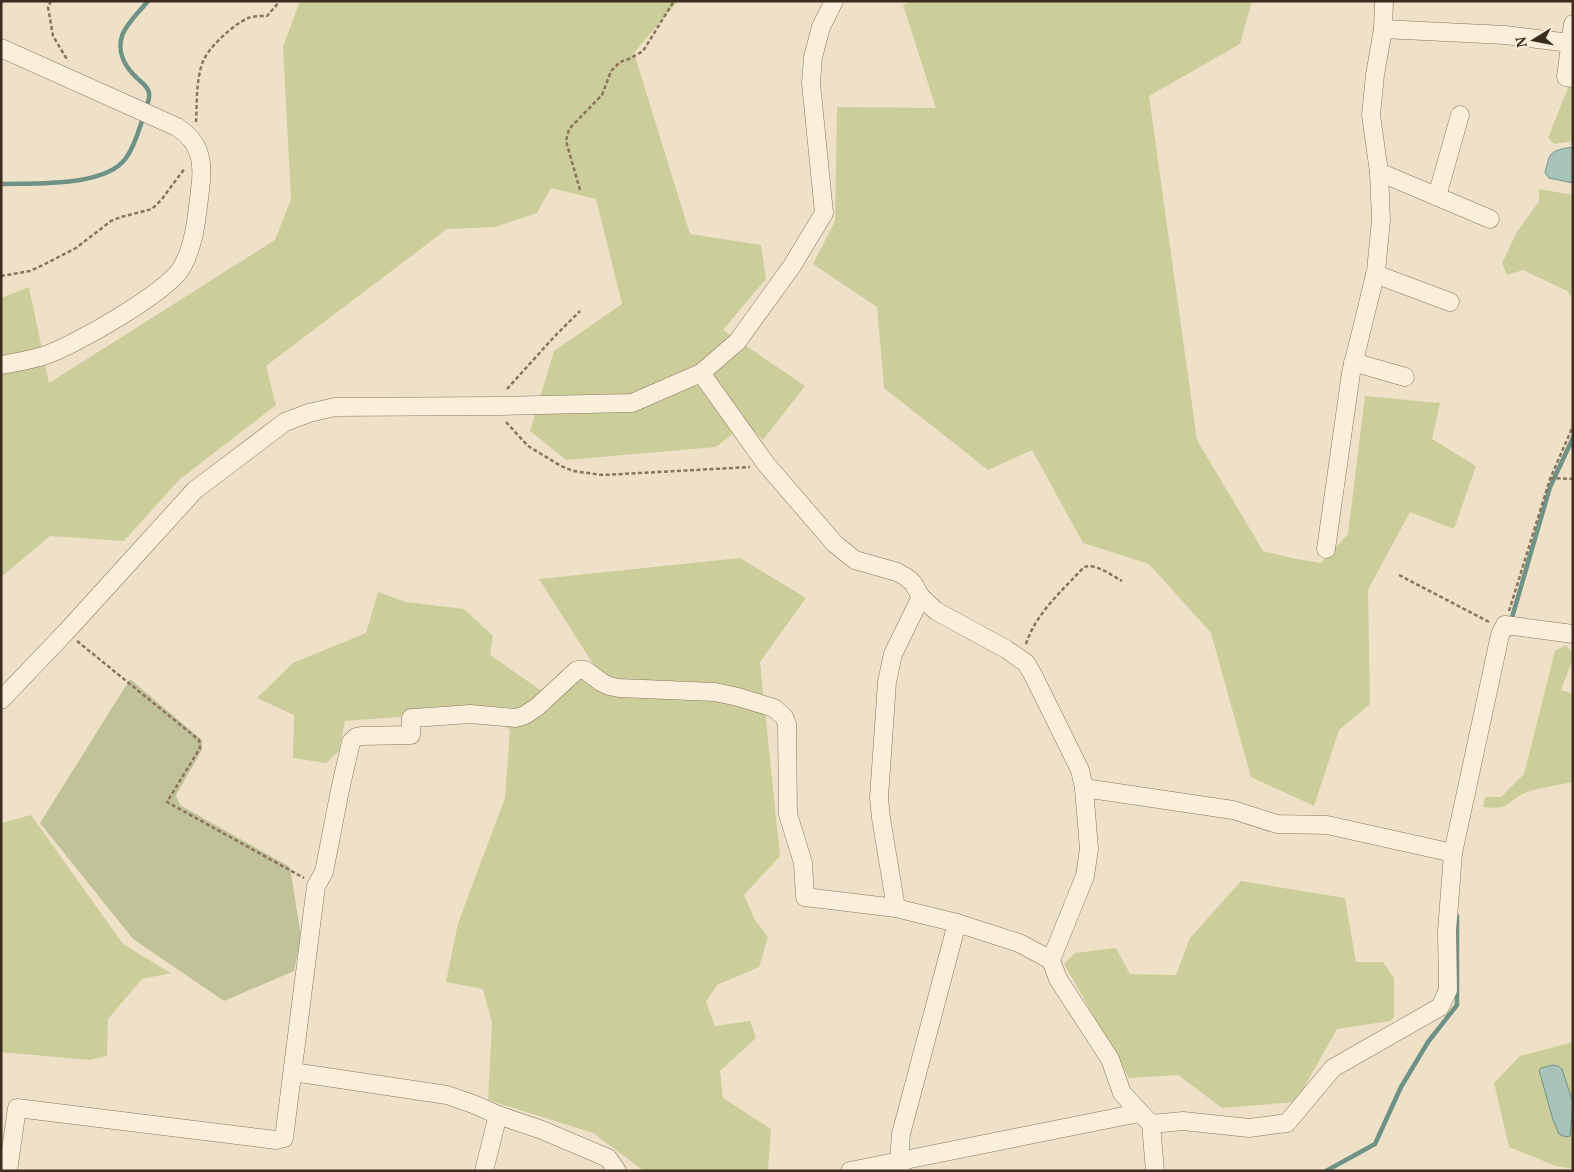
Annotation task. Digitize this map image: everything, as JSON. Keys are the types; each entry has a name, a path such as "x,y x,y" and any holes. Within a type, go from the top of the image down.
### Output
{"street":[{"path":"1,700 66,632 195,490 286,422 335,406 492,406 632,402 701,373 737,342 792,266 824,214 811,82 813,57 821,26 834,1"},
{"path":"1326,549 1353,362 1375,274 1381,220 1379,172 1371,115 1375,75 1383,29 1384,1"},
{"path":"1573,24 1566,77 1573,78"},
{"path":"1383,29 1504,34 1570,43"},
{"path":"1,48 82,84 188,138 200,156 202,178 192,244 182,268 166,285 142,302 70,345 45,355 1,365"},
{"path":"1437,196 1460,115"},
{"path":"1379,172 1490,219"},
{"path":"1375,274 1450,302"},
{"path":"1353,362 1405,377"},
{"path":"701,373 766,464 835,544 845,553 855,560 897,572 906,577 913,583 921,597 936,611 1006,649 1026,663 1080,770 1084,788 1088,849 1085,876 1051,960"},
{"path":"896,908 879,798 887,682 893,654 921,597"},
{"path":"850,1171 900,1166 1145,1118 1249,1128 1287,1123 1333,1068 1440,1007 1448,990 1447,930 1452,852 1500,635 1504,627 1573,634"},
{"path":"8,1171 17,1108 276,1140 284,1138 316,886 324,872 351,742 356,737 411,735 411,718 470,714 516,718 525,715 537,707 577,670 581,669 609,686 668,691 715,692 774,708 779,712 787,724 788,814 803,863 805,897 896,908 957,923 1019,943 1051,960 1058,979 1110,1058 1122,1093 1145,1118 1155,1171"},
{"path":"1084,788 1233,810 1277,824 1327,825 1452,852"},
{"path":"900,1166 901,1134 957,923"},
{"path":"293,1072 447,1095 542,1130 608,1158 617,1171"},
{"path":"484,1171 498,1115"}],"path":[{"path":"50,1 48,7 53,36 82,84"},
{"path":"1,276 30,271 76,248 111,222 121,217 152,209 162,199 188,138 196,126 202,63 223,36 249,17 267,16 280,1"},
{"path":"580,190 566,141 569,129 602,95 611,71 620,62 643,51 674,1"},
{"path":"580,311 492,406 528,446 572,471 603,474 750,467 766,464"},
{"path":"1399,575 1504,627 1550,478 1573,426"},
{"path":"1550,478 1573,479"},
{"path":"1021,660 1030,632 1040,615 1084,567 1090,565 1096,567 1122,581"},
{"path":"66,632 199,740 200,748 167,802 316,886"}],"green space":[{"path":"300,1 678,1 634,53 690,234 761,245 766,279 723,330 805,386 763,440 746,423 716,447 566,460 530,431 554,351 622,304 596,199 551,188 537,213 495,227 447,229 266,366 276,405 179,480 124,541 50,536 1,577 1,298 29,287 49,383 275,240 291,199 283,47"},
{"path":"910,1 1252,1 1240,44 1149,96 1197,440 1263,551 1321,563 1348,534 1365,396 1440,403 1432,439 1476,466 1454,529 1410,512 1368,590 1370,704 1339,730 1314,806 1251,777 1211,633 1149,564 1083,543 1032,450 988,470 884,388 877,307 813,264 835,221 837,107 936,108 903,5"},
{"path":"1569,85 1573,85 1573,141 1554,144 1548,138"},
{"path":"1539,189 1573,195 1573,299 1567,291 1523,270 1507,275 1502,263 1517,232 1539,201"},
{"path":"740,558 806,598 760,662 780,856 744,895 755,920 768,937 759,967 717,985 706,1002 715,1026 750,1021 756,1038 720,1071 723,1098 771,1129 768,1170 644,1171 593,1133 488,1100 492,1023 483,989 446,982 458,923 505,798 510,730 499,722 398,717 345,721 339,751 326,763 293,758 294,715 257,698 293,663 366,633 378,592 406,602 464,609 493,636 490,655 552,698 595,667 539,579"},
{"path":"1566,645 1573,654 1573,658 1561,690 1573,694 1573,782 1530,791 1505,806 1483,807 1485,797 1501,797 1524,774 1555,651"},
{"path":"130,679 202,740 202,750 176,795 180,805 290,867 301,936 294,971 224,1001 133,939 40,823"},
{"path":"31,815 123,944 171,973 142,979 108,1019 107,1056 90,1060 1,1052 1,823"},
{"path":"1241,881 1345,898 1356,962 1383,962 1394,978 1394,1018 1390,1021 1337,1029 1296,1102 1222,1108 1178,1075 1129,1078 1064,964 1075,953 1116,948 1130,974 1176,975 1190,938"},
{"path":"1573,1042 1573,1169 1556,1166 1509,1147 1494,1083 1520,1056"}],"water":[{"path":"1573,147 1573,183 1549,178 1545,173 1552,153"},
{"path":"1553,1065 1562,1069 1573,1103 1570,1136 1566,1137 1559,1134 1553,1120 1539,1070"}],"waterway":[{"path":"146,108 149,99 148,91 123,59 121,42 127,27 148,1"},
{"path":"1,184 68,182 103,174 116,167 126,158 134,143 144,115"},
{"path":"1511,621 1550,487 1573,438"},
{"path":"1326,1171 1375,1144 1401,1087 1428,1042 1457,1005 1457,916"}]}
